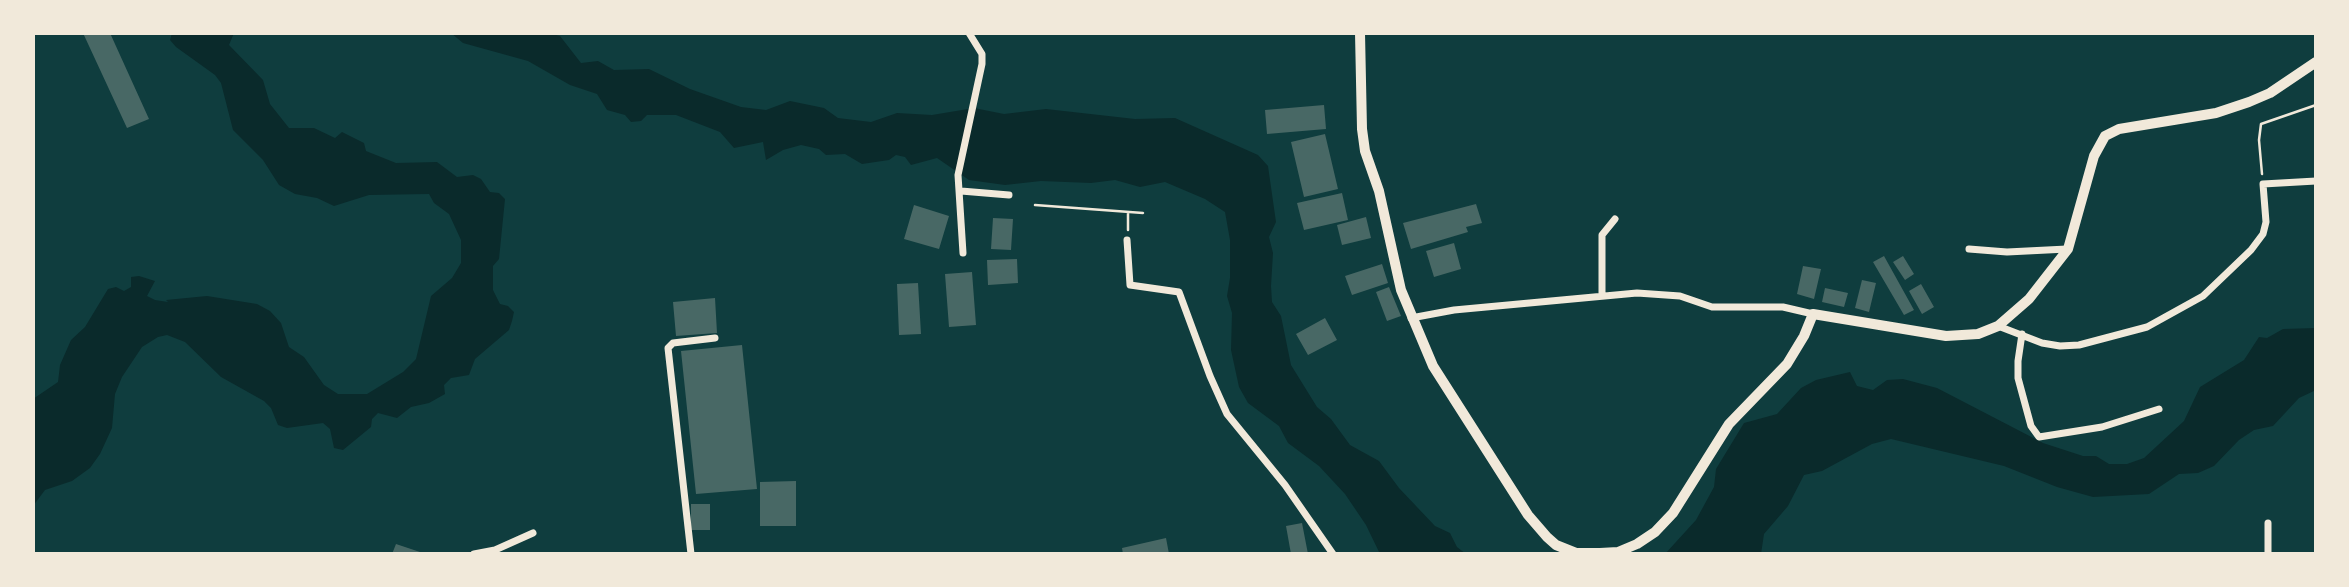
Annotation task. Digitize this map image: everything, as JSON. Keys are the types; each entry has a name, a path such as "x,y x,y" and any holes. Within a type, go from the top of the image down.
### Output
{"street":[{"path":"962,253 961,191 958,175 982,64 982,54 969,33"},
{"path":"1360,33 1365,151 1411,318 1450,397 1475,429 1528,515 1556,545 1576,552 1618,552 1655,532 1673,513 1729,424 1787,364 1804,337 1813,314"},
{"path":"1411,318 1454,310 1602,295 1667,295 1713,307 1783,307 1946,336 1979,334 1998,326 2029,299 2068,249 2094,156 2105,136 2119,128 2216,113 2249,102 2270,93 2316,62"},
{"path":"1998,326 2042,343 2079,345 2147,327 2203,296 2251,250 2263,234 2266,222 2263,184 2316,181"},
{"path":"961,191 1009,195"},
{"path":"1602,295 1602,235 1615,219"},
{"path":"1127,240 1130,285 1178,292 1209,376 1227,414 1285,485 1333,554"},
{"path":"1969,249 2044,252 2068,249"},
{"path":"2022,334 2018,378 2031,426 2039,436 2102,427 2159,409"},
{"path":"691,554 668,348 673,343 715,338"},
{"path":"2267,523 2268,554"},
{"path":"474,554 495,550 533,533"}],"path":[{"path":"2263,184 2259,140 2261,124 2316,105"},
{"path":"1035,205 1143,213"},
{"path":"1127,240 1129,212"}],"water":[{"path":"172,33 234,33 229,45 263,80 270,104 289,128 314,128 335,138 342,132 364,143 366,151 396,163 437,162 457,177 473,175 481,179 490,192 499,193 505,199 499,259 493,266 493,290 500,304 508,306 514,312 512,321 509,330 475,359 469,375 451,378 444,385 445,394 429,403 411,407 397,418 378,413 372,419 371,427 343,450 334,448 330,429 323,423 287,428 278,425 271,408 264,401 221,377 185,342 167,335 158,337 142,347 122,377 115,394 112,428 90,468 72,481 45,490 33,506 33,399 58,382 60,365 71,340 85,327 108,289 116,287 124,291 131,287 131,277 139,276 155,281 147,296 155,300 168,302 166,300 207,296 257,304 270,311 281,323 289,347 304,357 324,385 338,394 367,394 403,372 416,359 431,296 452,278 461,263 461,240 449,214 434,203 429,194 369,195 334,206 317,198 295,194 279,185 263,160 233,130 221,83 215,75 176,47 170,40"},
{"path":"451,33 548,33 560,36 581,63 598,61 614,70 649,69 690,89 741,107 766,110 790,101 824,108 838,118 871,122 897,113 932,115 974,108 1004,114 1046,109 1135,119 1175,118 1258,155 1268,166 1276,222 1269,237 1273,253 1272,302 1281,316 1291,365 1317,407 1331,419 1350,445 1379,461 1399,488 1435,526 1450,533 1457,547 1466,554 1380,554 1366,525 1345,494 1319,466 1288,443 1279,426 1248,403 1239,387 1231,350 1232,313 1227,296 1230,240 1225,212 1205,199 1165,182 1140,187 1115,180 1091,183 1041,181 1005,185 969,180 937,158 911,165 905,157 896,155 889,160 862,164 845,154 826,155 819,149 801,145 783,150 766,160 763,142 734,148 720,132 676,115 647,115 641,121 631,122 625,115 607,110 597,94 570,85 528,61 463,43"},
{"path":"2316,328 2316,390 2299,398 2273,426 2254,430 2239,440 2214,466 2198,473 2179,474 2149,494 2093,497 2057,487 2004,466 1891,439 1872,444 1822,471 1804,475 1788,506 1764,534 1761,554 1665,554 1696,520 1714,487 1716,469 1744,423 1777,414 1801,388 1816,380 1850,372 1857,386 1873,390 1887,380 1903,379 1937,388 2043,443 2083,456 2096,456 2109,464 2127,464 2144,458 2184,421 2200,387 2244,360 2259,337 2267,338 2283,329"}],"building":[{"path":"83,33 110,33 149,119 127,128"},
{"path":"1324,105 1326,129 1267,134 1265,110"},
{"path":"1325,134 1338,189 1304,197 1291,142"},
{"path":"1342,193 1348,220 1304,230 1297,203"},
{"path":"1476,204 1482,223 1466,227 1468,232 1411,249 1403,223"},
{"path":"914,205 949,216 939,249 904,239"},
{"path":"1366,217 1371,238 1342,245 1337,225"},
{"path":"993,218 1013,219 1011,250 991,249"},
{"path":"1454,243 1461,269 1434,277 1426,251"},
{"path":"1884,256 1914,310 1904,315 1873,262"},
{"path":"1903,256 1914,274 1905,280 1893,262"},
{"path":"1017,259 1018,283 988,285 987,260"},
{"path":"1382,264 1388,283 1352,295 1345,276"},
{"path":"1803,266 1821,269 1814,299 1797,294"},
{"path":"972,272 976,325 949,327 945,274"},
{"path":"1862,280 1876,283 1869,312 1855,308"},
{"path":"918,283 921,334 899,335 897,284"},
{"path":"1921,284 1934,307 1922,314 1909,291"},
{"path":"1389,287 1401,316 1387,321 1376,292"},
{"path":"1825,288 1848,293 1844,307 1822,302"},
{"path":"715,298 717,333 676,336 673,302"},
{"path":"1325,318 1337,340 1308,355 1296,334"},
{"path":"742,345 757,489 696,494 681,351"},
{"path":"796,481 796,526 760,526 760,482"},
{"path":"691,504 710,504 710,530 691,530"},
{"path":"1302,523 1308,554 1291,554 1286,526"},
{"path":"1166,538 1169,554 1123,554 1122,548"},
{"path":"396,544 423,553 423,554 392,554"}]}
